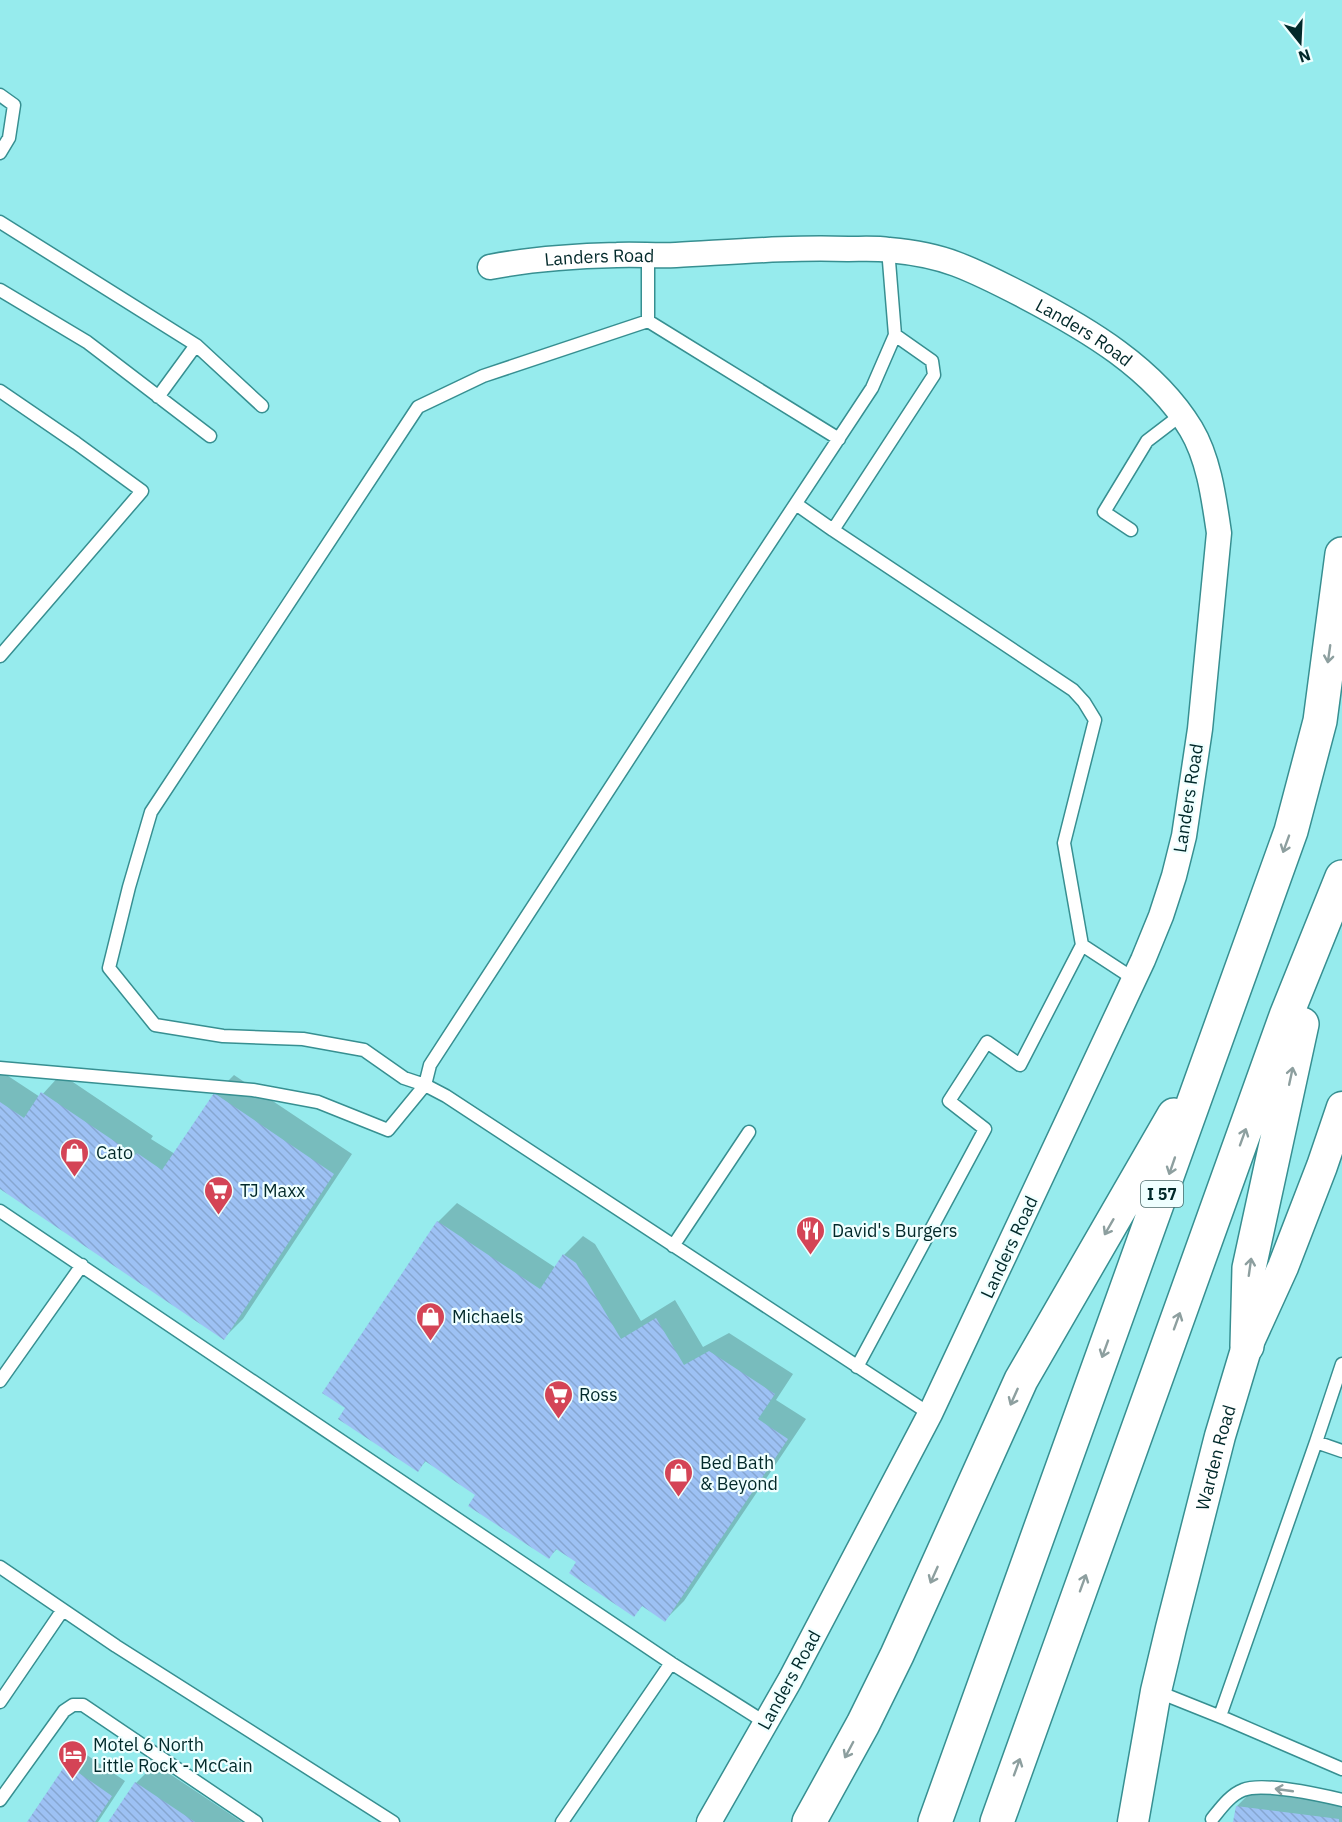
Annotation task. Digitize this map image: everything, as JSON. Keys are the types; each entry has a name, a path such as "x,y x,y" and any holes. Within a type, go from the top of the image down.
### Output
{"highway":[{"name":"I 57","path":"935,1822 1291,831 1320,721 1342,554"},
{"path":"997,1822 1287,1016 1342,877"},
{"path":"1247,1346 1249,1268 1323,925"},
{"path":"809,1822 863,1724 897,1655 1022,1380 1212,1049"}],"street":[{"name":"Landers Road","path":"490,267 516,262 584,256 831,248 888,249 955,264 1003,285 1084,330 1128,361 1156,386 1191,430 1207,468 1216,508 1219,533 1200,729 1184,836 1161,916 1134,979 930,1414 815,1634 709,1822"},
{"name":"Warden Road","path":"1133,1822 1156,1691 1199,1513 1247,1346 1282,1268 1322,1166 1342,1107"}],"lane":[{"path":"0,95 14,105 9,138 0,153"},
{"path":"0,222 196,345 262,406"},
{"path":"0,1068 254,1090 318,1102 388,1130 425,1085 430,1065 872,388 895,335 888,249"},
{"path":"648,255 648,321"},
{"path":"0,290 87,342 210,436"},
{"path":"648,321 838,439"},
{"path":"648,321 483,376 418,408 151,812 109,968 155,1025 223,1036 303,1039 364,1050 405,1078 446,1096 930,1414"},
{"path":"833,530 934,375 932,361 895,335"},
{"path":"158,397 196,345"},
{"path":"0,391 142,491 0,656"},
{"path":"1131,530 1104,512 1147,441 1181,415"},
{"path":"796,504 1073,690 1095,720 1064,843 1082,945 1020,1065 987,1042 949,1101 985,1129 857,1367"},
{"path":"1082,945 1134,979"},
{"path":"674,1246 749,1132"},
{"path":"0,1210 671,1663 766,1723"},
{"path":"0,1381 82,1265"},
{"path":"1220,1716 1342,1364"},
{"path":"1316,1442 1342,1451"},
{"path":"0,1567 62,1611 393,1822"},
{"path":"0,1702 62,1611"},
{"path":"562,1822 671,1663"},
{"path":"1156,1691 1342,1768"},
{"path":"0,1800 64,1711 73,1705 83,1706 256,1822"},
{"path":"1212,1819 1232,1797 1245,1789 1262,1787 1342,1800"}],"building":[{"name":"TJ Maxx","path":"41,1092 135,1155 137,1153 162,1170 214,1093 334,1174 224,1340 0,1189 0,1102 24,1118"},
{"path":"437,1221 540,1289 563,1254 576,1263 621,1339 656,1318 684,1365 709,1351 775,1394 758,1419 788,1439 665,1622 642,1606 634,1617 569,1573 576,1562 556,1549 549,1559 468,1506 475,1495 425,1461 418,1472 338,1419 345,1408 322,1393"},
{"name":"Motel 6 North Little Rock - McCain","path":"66,1764 112,1796 95,1822 27,1822"},
{"name":"Motel 6 North Little Rock - McCain","path":"135,1782 195,1822 108,1822"},
{"path":"1236,1806 1339,1819 1339,1822 1233,1822"}],"place":[{"name":"Cato","path":"75,1178"},
{"name":"TJ Maxx","path":"219,1216"},
{"name":"David's Burgers","path":"811,1256"},
{"name":"Michaels","path":"431,1342"},
{"name":"Ross","path":"558,1420"},
{"name":"Bed Bath & Beyond","path":"679,1498"},
{"name":"Motel 6 North Little Rock - McCain","path":"72,1780"}]}
